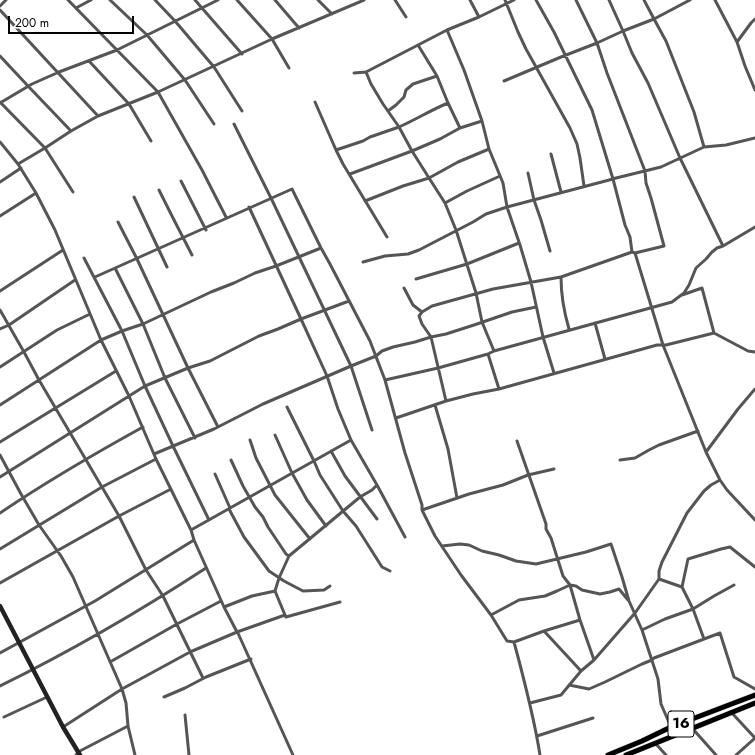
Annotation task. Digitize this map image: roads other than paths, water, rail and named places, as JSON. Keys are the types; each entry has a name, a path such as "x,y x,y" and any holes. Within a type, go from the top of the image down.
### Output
{"main road":[{"path":"0,606 78,754"},
{"name":"16","path":"608,755 671,727 755,695"},
{"name":"16","path":"626,755 755,703"}],"street":[{"path":"0,6 6,0"},
{"path":"68,0 158,92 202,170 226,217"},
{"path":"76,8 91,0"},
{"path":"110,0 147,35 185,80 214,124"},
{"path":"155,0 214,67 242,111"},
{"path":"195,0 242,54"},
{"path":"74,192 45,148 0,102 28,86 59,72 117,50 218,0"},
{"path":"237,0 272,40 289,68"},
{"path":"275,0 299,28"},
{"path":"318,0 332,14"},
{"path":"18,164 98,116 158,92 358,1 364,0"},
{"path":"395,0 406,17"},
{"path":"470,0 479,17"},
{"path":"354,73 366,72 418,44 479,17 505,2 514,0"},
{"path":"536,0 566,55 592,110 625,225 663,345 706,452 720,480 727,490 755,520"},
{"path":"446,401 431,337 418,316 422,312 432,306 476,293 561,277 634,252 664,246 646,183 645,171 597,43 576,0"},
{"path":"609,0 632,53 648,83 680,158 723,246"},
{"path":"644,0 666,41 694,112 704,147"},
{"path":"504,81 623,31 654,20 690,0"},
{"path":"716,0 737,42 755,90"},
{"path":"505,2 536,68 570,128 578,151 584,186"},
{"path":"0,10 59,72 98,116"},
{"path":"737,42 755,19"},
{"path":"447,30 464,70 482,121 489,149 503,183 507,207 531,282 543,337 554,373"},
{"path":"418,44 437,76 460,128"},
{"path":"0,56 71,131"},
{"path":"89,61 129,104 151,141"},
{"path":"366,72 371,84 383,104 399,127 412,151 445,203 467,264 476,293 482,322 494,351"},
{"path":"388,111 404,97 406,90 413,84 437,76"},
{"path":"315,102 336,150 387,237"},
{"path":"336,150 363,142 370,137 411,122 424,113 448,103"},
{"path":"350,174 412,151 440,139 460,128 482,121"},
{"path":"234,124 351,366 372,430"},
{"path":"507,207 645,171 661,166 704,147 726,145 755,138"},
{"path":"0,142 21,168 55,230 101,340 129,396 156,459 191,530 206,568 293,755"},
{"path":"365,201 403,186 429,178 458,162 489,149"},
{"path":"551,154 561,192"},
{"path":"0,182 21,168"},
{"path":"528,173 534,200 550,251"},
{"path":"445,203 500,176"},
{"path":"363,262 385,256 408,254 486,214 507,207 613,179"},
{"path":"181,181 206,230"},
{"path":"95,277 292,189 370,342 385,380 405,453 422,505 422,510 435,536 461,575 491,615 507,640 514,642 580,620"},
{"path":"159,190 192,255"},
{"path":"0,216 36,193"},
{"path":"134,197 167,267"},
{"path":"249,207 302,318 327,376 338,409 351,440 405,537"},
{"path":"118,222 218,427"},
{"path":"385,380 438,368 543,337 672,302 684,293 696,268 712,252 755,226"},
{"path":"416,278 467,264 520,244"},
{"path":"0,405 101,340 143,324 255,273 321,248"},
{"path":"0,291 63,250"},
{"path":"84,258 122,331 145,386 209,520"},
{"path":"115,268 143,324 165,378 195,438"},
{"path":"561,277 561,292 569,329"},
{"path":"0,329 9,325 75,280"},
{"path":"404,288 413,304 422,312"},
{"path":"678,296 702,288 714,334"},
{"path":"0,477 145,386 188,368 210,361 259,336 302,318 349,301"},
{"path":"154,454 195,438 263,404 376,356 382,351 446,334 512,312 536,307"},
{"path":"0,310 39,380 119,516 146,570 163,596 203,678"},
{"path":"0,368 57,330 90,314"},
{"path":"595,323 605,360"},
{"path":"396,418 446,401 499,389 657,345 666,345 714,334 755,352"},
{"path":"488,354 499,389"},
{"path":"0,442 116,371"},
{"path":"706,452 755,389"},
{"path":"435,405 448,449 457,498"},
{"path":"287,407 320,475 343,511 356,526 382,567 390,571"},
{"path":"0,513 85,459 143,427"},
{"path":"620,460 635,458 659,445 698,431"},
{"path":"275,435 292,473 307,500 326,526"},
{"path":"250,440 256,458 275,495 310,539"},
{"path":"191,530 351,440"},
{"path":"517,441 563,576 570,585 594,660"},
{"path":"332,451 345,476 377,519"},
{"path":"0,455 39,525 61,556 73,577 122,689 126,703 128,726 135,755"},
{"path":"0,549 102,487 156,459"},
{"path":"231,460 255,507 286,554 289,556"},
{"path":"422,510 503,485 528,475 554,468"},
{"path":"214,474 244,537 269,571 278,578 303,591 324,590 330,586"},
{"path":"530,703 561,695 581,671 594,660 635,613 659,579 662,562 687,513 704,491 720,480"},
{"path":"285,615 275,591 278,578 289,556 360,497 372,490 377,485"},
{"path":"0,583 119,516 171,489"},
{"path":"0,652 95,602 194,540"},
{"path":"442,546 460,544 469,545 482,551 516,561 536,564 586,552 610,544 629,601 642,630 658,679 661,704 671,727"},
{"path":"704,639 693,609 682,587 688,559 730,548 755,567"},
{"path":"0,686 33,670 98,634 163,596 206,568"},
{"path":"659,579 682,587"},
{"path":"491,615 519,600 545,596 558,592 570,585 576,586 582,590 600,594 619,588 629,601"},
{"path":"642,630 665,619 693,609 734,585"},
{"path":"110,662 177,624 223,604 275,591"},
{"path":"63,727 122,689 190,652 237,632 285,615 286,617 340,602"},
{"path":"223,604 237,632"},
{"path":"544,631 581,671"},
{"path":"570,685 589,689 654,658 720,633 734,677 755,690"},
{"path":"514,642 530,703 540,755"},
{"path":"164,697 203,678 251,659"},
{"path":"4,717 47,697"},
{"path":"731,712 755,738 736,755"},
{"path":"185,716 190,755"},
{"path":"537,736 594,718"},
{"path":"78,754 128,726"},
{"path":"692,728 716,755"},
{"path":"655,743 666,755"}]}
